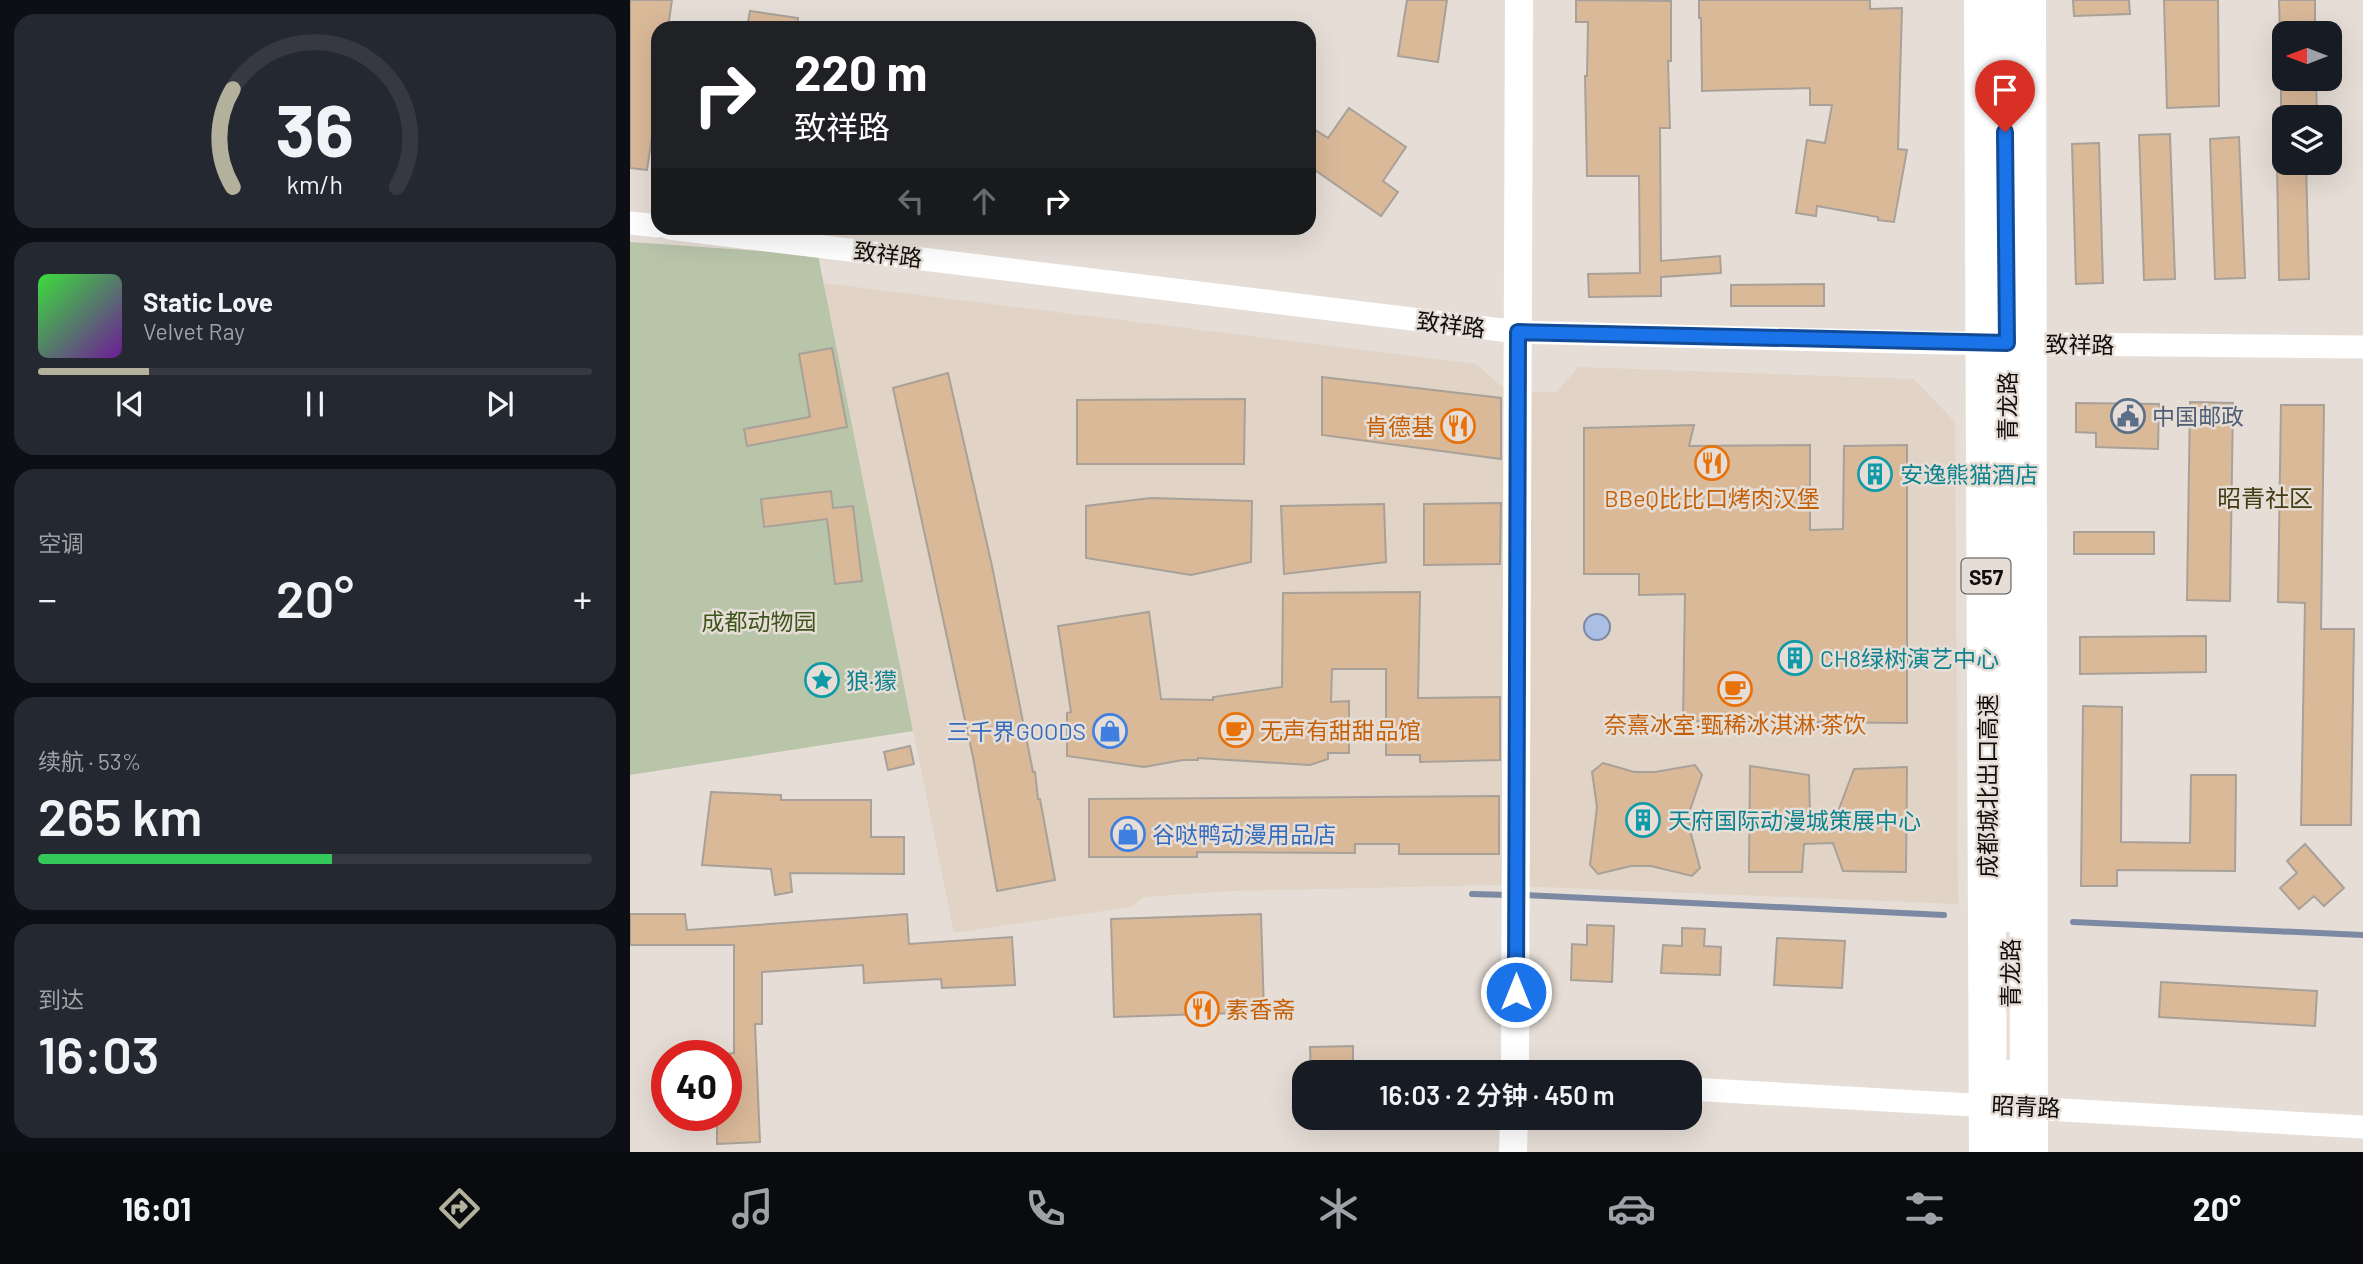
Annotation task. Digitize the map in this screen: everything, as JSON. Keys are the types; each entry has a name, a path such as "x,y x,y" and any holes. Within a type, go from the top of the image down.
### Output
{"highway":[{"name":"成都城北出口高速","path":"1983,0 1988,1152"},
{"name":"成都城北出口高速","path":"2027,0 2029,1152"}],"street":[{"path":"1515,1060 1519,0"},
{"name":"青龙路","path":"2003,1152 2010,1105 2004,0"},
{"path":"630,223 651,225"},
{"name":"致祥路","path":"726,235 1518,332 2007,343 2363,347"},
{"name":"昭青路","path":"1702,1090 2363,1127"},
{"path":"1513,1152 1514,1130"}],"shaded area":[{"path":"823,283 1476,364 1509,393 1556,392 1579,367 1914,379 1955,422 1958,904 1495,885 1233,891 1144,897 1131,907 954,933"}],"green space":[{"name":"成都动物园","path":"630,242 818,255 913,731 630,775"}],"water":[{"path":"1597,614 1606,618 1610,627 1606,636 1597,640 1588,636 1584,627 1588,618"}],"building":[{"path":"630,0 672,0 669,21 651,21 651,143 647,170 630,168"},
{"path":"1407,0 1447,0 1438,62 1398,56"},
{"path":"1576,0 1671,1 1671,61 1668,61 1670,128 1660,128 1661,261 1720,256 1721,273 1661,277 1661,296 1589,297 1588,274 1640,273 1639,176 1587,176 1585,76 1588,22 1576,22"},
{"path":"1699,0 1870,0 1870,9 1902,8 1898,149 1907,150 1894,222 1817,206 1816,216 1796,213 1807,140 1825,143 1832,105 1810,105 1810,88 1702,91"},
{"path":"2073,0 2129,0 2130,14 2074,16"},
{"path":"2164,0 2218,0 2219,106 2167,108"},
{"path":"2279,0 2315,0 2315,21 2280,21"},
{"path":"750,11 798,18 798,21 748,21"},
{"path":"2281,91 2316,91 2317,105 2281,105"},
{"path":"1349,108 1406,147 1383,181 1398,192 1381,216 1316,171 1316,130 1328,138"},
{"path":"2170,134 2175,279 2144,280 2139,135"},
{"path":"2239,137 2245,278 2215,279 2210,139"},
{"path":"2099,143 2103,283 2076,284 2072,144"},
{"path":"2277,175 2306,175 2309,279 2279,280"},
{"path":"1824,284 1824,306 1731,306 1731,285"},
{"path":"832,348 847,427 747,446 744,429 810,417 799,354"},
{"path":"948,373 992,566 1055,880 997,891 973,757 893,388"},
{"path":"1322,377 1501,398 1501,459 1322,435"},
{"path":"1245,399 1244,464 1077,464 1077,400"},
{"path":"2190,402 2233,403 2230,601 2187,600"},
{"path":"2076,403 2159,404 2158,449 2096,447 2096,433 2076,432"},
{"path":"2281,405 2324,405 2321,629 2354,629 2351,825 2301,825 2305,603 2278,602"},
{"path":"1694,425 1689,446 1810,445 1810,530 1843,529 1844,446 1907,445 1907,723 1683,721 1685,594 1639,595 1639,574 1584,574 1584,428"},
{"path":"831,491 833,508 853,506 862,581 835,584 827,519 764,527 761,499"},
{"path":"1151,498 1252,501 1251,562 1191,575 1086,558 1086,506"},
{"path":"1501,503 1500,564 1424,565 1424,504"},
{"path":"1384,504 1386,562 1284,574 1281,506"},
{"path":"2074,532 2154,532 2154,554 2074,554"},
{"path":"1420,592 1418,698 1500,697 1500,760 1420,762 1420,755 1386,755 1386,669 1332,669 1331,702 1349,701 1349,753 1328,753 1328,759 1310,765 1198,758 1144,767 1067,756 1067,713 1071,712 1058,626 1149,612 1161,699 1213,700 1213,697 1282,687 1283,593"},
{"path":"2206,636 2206,672 2080,674 2080,637"},
{"path":"2083,706 2122,707 2121,842 2190,843 2191,775 2236,775 2235,871 2117,870 2117,886 2081,886"},
{"path":"910,746 914,764 888,770 884,752"},
{"name":"天府国际动漫城策展中心","path":"1603,763 1634,772 1655,772 1695,765 1702,775 1690,810 1690,830 1700,868 1692,876 1651,866 1631,866 1598,874 1590,865 1597,807 1592,772"},
{"path":"1750,766 1809,775 1810,814 1837,814 1854,769 1907,767 1906,872 1843,871 1833,843 1804,844 1802,872 1749,872"},
{"path":"711,792 781,795 781,800 871,800 871,837 904,837 904,874 790,873 792,892 775,895 771,869 702,865"},
{"path":"1499,796 1499,854 1399,854 1399,844 1355,844 1355,853 1197,852 1197,857 1089,857 1089,799"},
{"path":"2305,844 2344,888 2324,906 2314,896 2299,909 2280,888 2297,873 2287,861"},
{"path":"630,914 685,914 687,930 907,914 909,944 1012,937 1015,985 942,988 941,979 864,983 863,965 762,972 762,1024 755,1024 760,1142 717,1144 717,1131 742,1131 742,1040 734,1040 734,945 630,945"},
{"path":"1261,914 1264,1012 1114,1017 1111,919"},
{"path":"1587,925 1614,926 1612,982 1571,980 1572,944 1587,945"},
{"path":"1682,928 1705,929 1704,946 1721,947 1720,975 1661,973 1663,945 1682,946"},
{"path":"1777,938 1845,941 1842,988 1774,985"},
{"path":"2161,982 2317,991 2315,1026 2159,1017"},
{"path":"1353,1046 1353,1060 1310,1060 1310,1047"}],"waterway":[{"path":"1472,894 1508,895"},
{"path":"1523,895 1944,915"},
{"path":"2073,922 2363,935"}],"place":[{"name":"中国邮政","path":"2128,416"},
{"name":"肯德基","path":"1458,426"},
{"name":"BBeQ比比口烤肉汉堡","path":"1712,463"},
{"name":"安逸熊猫酒店","path":"1875,474"},
{"name":"CH8绿树演艺中心","path":"1795,658"},
{"name":"狼·獴","path":"822,680"},
{"name":"奈熹冰室·甄稀冰淇淋·茶饮","path":"1735,689"},
{"name":"无声有甜甜品馆","path":"1236,730"},
{"name":"三千界GOODS","path":"1110,731"},
{"name":"天府国际动漫城策展中心","path":"1643,820"},
{"name":"谷哒鸭动漫用品店","path":"1128,834"},
{"name":"素香斋","path":"1202,1009"}],"district":[{"name":"昭青社区","path":"2265,497"}],"route":[{"path":"1516,992 1518,332 2007,343 2005,132"}]}
